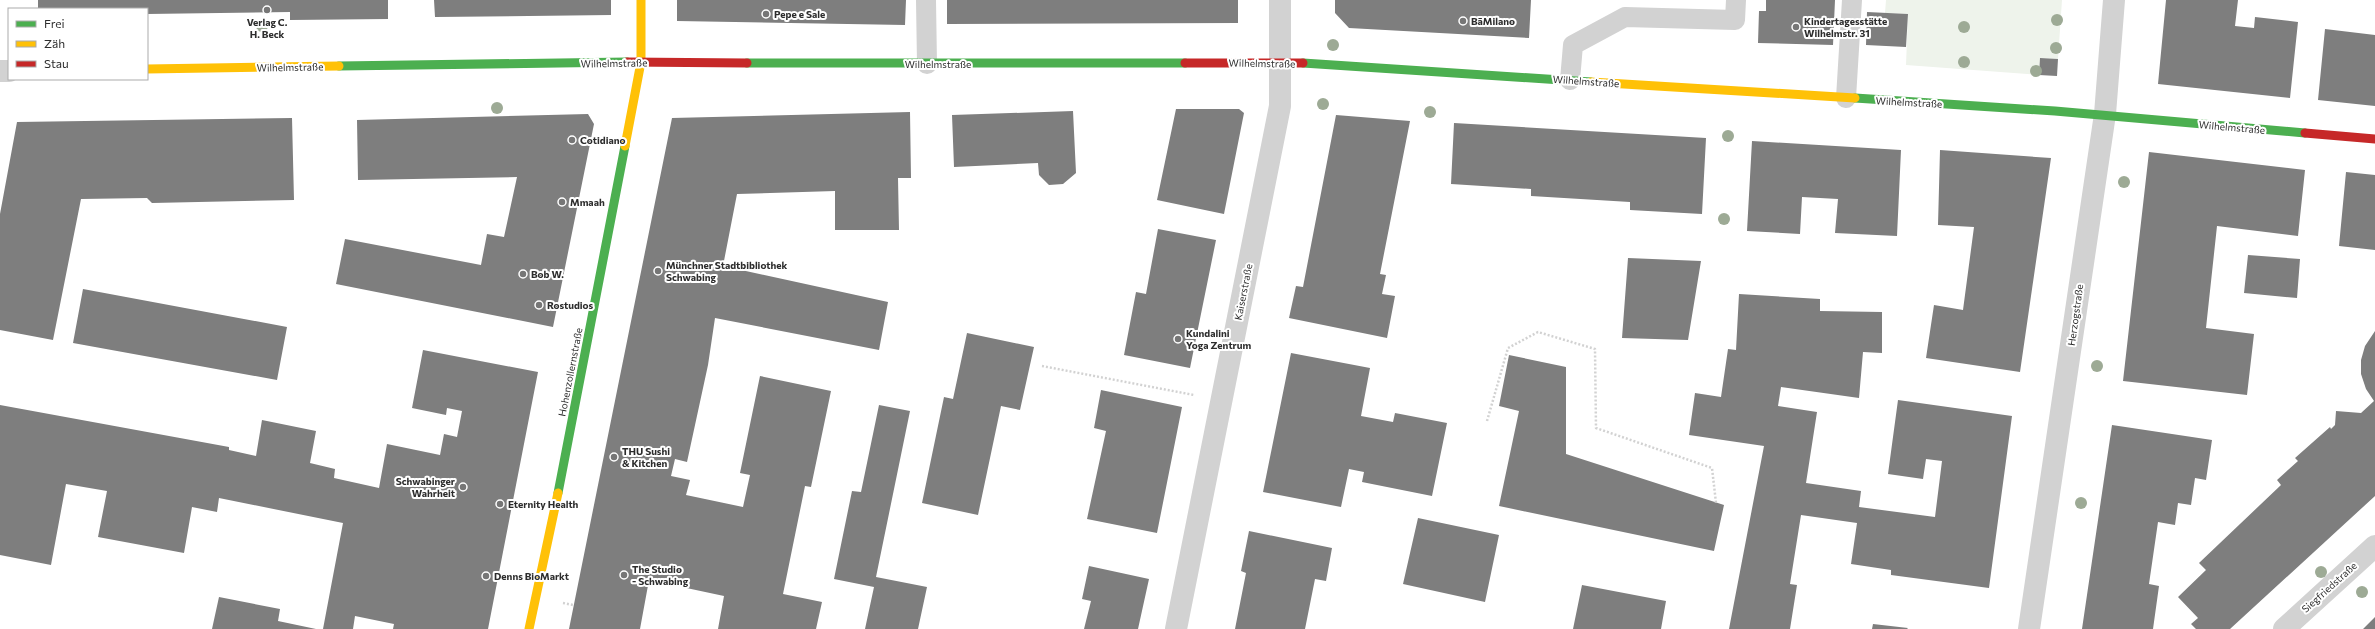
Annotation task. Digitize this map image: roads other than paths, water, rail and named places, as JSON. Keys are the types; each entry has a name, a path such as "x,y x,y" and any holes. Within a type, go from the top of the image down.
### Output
{"street":[{"name":"Hohenzollernstraße","path":"528,629 565,459 641,62 641,0"},
{"name":"Kaiserstraße","path":"1176,629 1280,106 1280,0"},
{"name":"Herzogstraße","path":"2029,629 2105,114 2114,0"},
{"name":"Wilhelmstraße","path":"148,69 641,62 927,64 1280,62 2105,114 2375,140"},
{"name":"Siegfriedstraße","path":"2284,629 2375,546"}],"lane":[{"path":"926,0 927,64"},
{"path":"1570,80 1572,45 1625,17 1735,20 1736,0"},
{"path":"1846,98 1852,0"}],"place":[{"name":"Verlag C. H. Beck","path":"267,10"},
{"name":"Pepe e Sale","path":"766,14"},
{"name":"BāMilano","path":"1463,21"},
{"name":"Kindertagesstätte Wilhelmstr. 31","path":"1796,27"},
{"name":"Cotidiano","path":"572,140"},
{"name":"Mmaah","path":"562,202"},
{"name":"Münchner Stadtbibliothek Schwabing","path":"658,271"},
{"name":"Bob W.","path":"523,274"},
{"name":"Rostudios","path":"539,305"},
{"name":"Kundalini Yoga Zentrum","path":"1178,339"},
{"name":"THU Sushi & Kitchen","path":"614,457"},
{"name":"Schwabinger Wahrheit","path":"463,487"},
{"name":"Eternity Health","path":"500,504"},
{"name":"The Studio - Schwabing","path":"624,575"},
{"name":"Denns BioMarkt","path":"486,576"}]}
